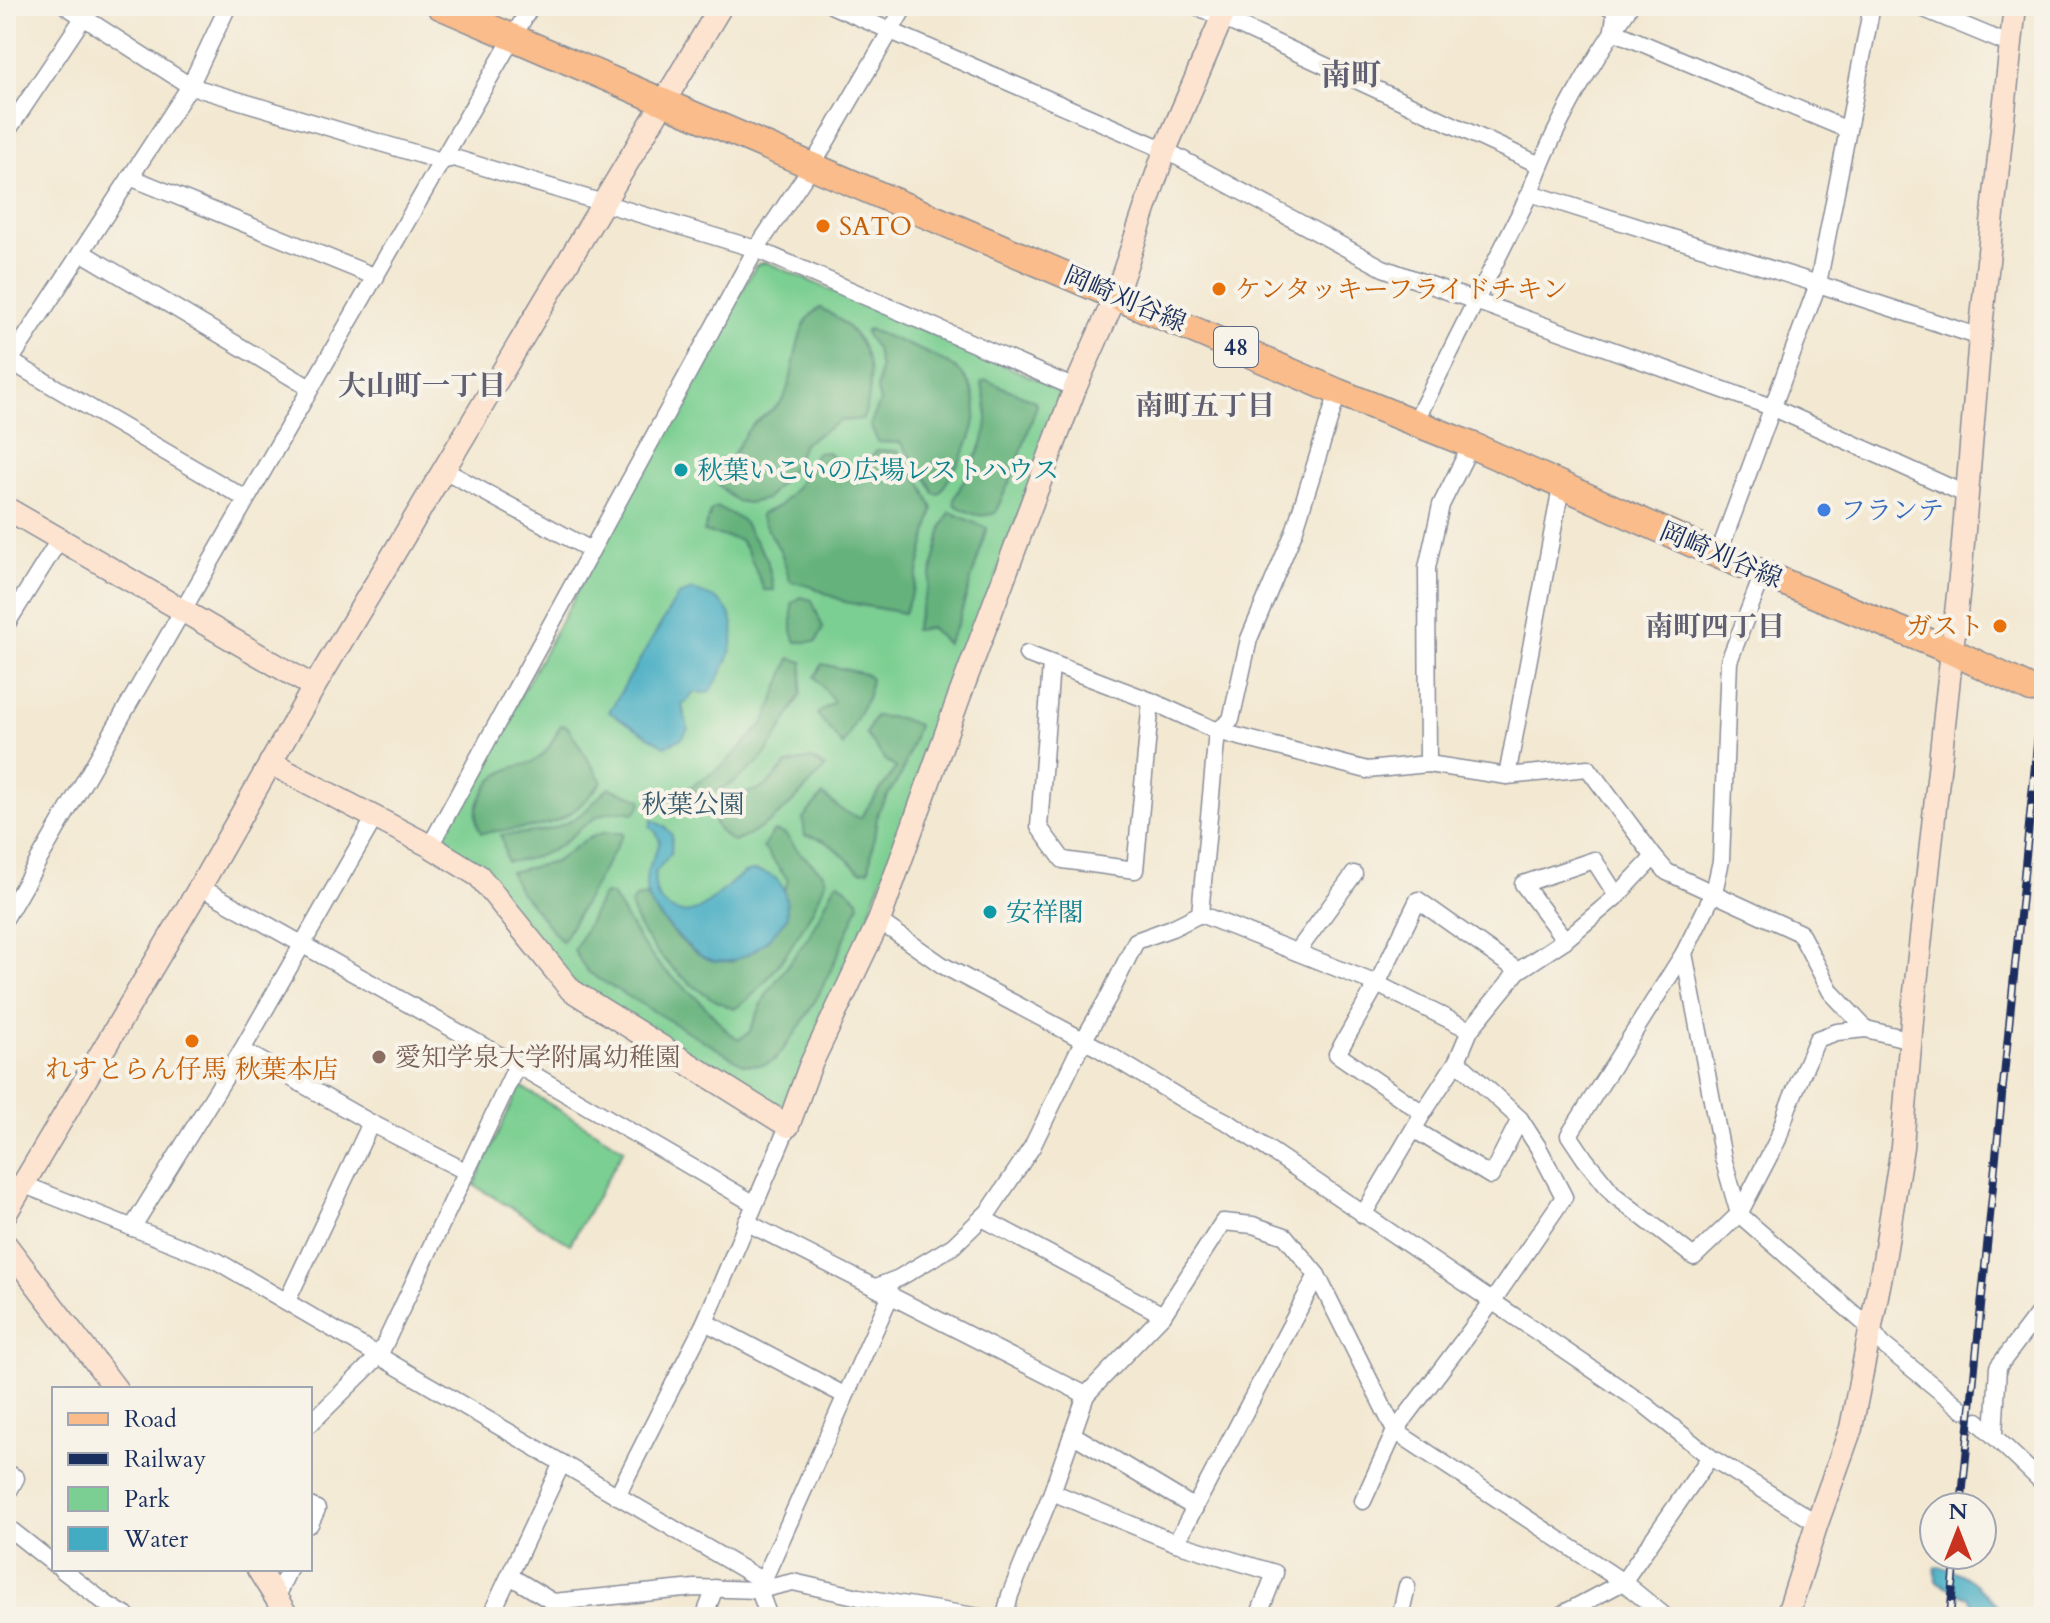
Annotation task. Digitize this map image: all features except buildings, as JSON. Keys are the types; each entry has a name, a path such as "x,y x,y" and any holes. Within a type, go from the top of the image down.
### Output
{"main road":[{"name":"岡崎刈谷線","path":"440,6 1338,392 1471,445 1718,555 1951,651 2031,689"}],"street":[{"path":"66,6 190,86 441,161 454,158 756,249 1075,388"},
{"path":"228,6 190,86 8,364 246,499"},
{"path":"6,917 531,6"},
{"path":"6,1213 200,887 314,687 721,6"},
{"path":"833,6 1165,150 1383,268 1774,408 1967,495"},
{"path":"430,846 756,249 812,166 905,6"},
{"path":"1196,6 1225,12 1540,165"},
{"path":"1607,6 1616,10 1613,31"},
{"path":"1414,424 1530,193 1540,165 1613,31 1630,6"},
{"path":"1718,555 1818,284 1872,6"},
{"path":"1917,6 2011,45"},
{"path":"1787,1617 1851,1428 1884,1260 1902,1147 2015,6"},
{"path":"617,1496 705,1322 788,1126 810,1066 879,921 1075,388 1116,295 1165,150 1225,12"},
{"path":"6,133 12,112 83,18"},
{"path":"1613,31 1848,130"},
{"path":"130,177 376,277"},
{"path":"1530,193 1980,337"},
{"path":"81,252 310,388"},
{"path":"1200,914 1217,731 1231,720 1249,639 1294,532 1338,392"},
{"path":"1428,764 1427,568 1441,505 1471,445"},
{"path":"444,470 591,550"},
{"path":"1507,776 1561,487"},
{"path":"6,508 314,687"},
{"path":"6,625 59,540"},
{"path":"1763,574 1729,661 1721,861 1714,892 1684,953 1569,1135 1614,1195 1694,1257 1739,1214 1778,1139 1817,1039 1837,1032 1866,1029 1911,1040"},
{"path":"1027,654 1151,701 1217,731 1367,770 1428,764 1507,776 1588,768 1667,872 1800,933 1831,992 1866,1029"},
{"path":"1051,664 1039,827 1063,860 1135,870 1151,701"},
{"path":"270,763 430,846 479,876 571,990 788,1126"},
{"path":"132,1228 242,1050 375,817"},
{"path":"1363,1215 1457,1061 1470,1030 1518,971 1565,940 1617,896 1654,857"},
{"path":"1565,940 1523,884 1594,860 1617,896"},
{"path":"1297,952 1354,874"},
{"path":"200,887 517,1065 753,1203"},
{"path":"1423,1113 1337,1054 1377,984 1418,900 1518,971"},
{"path":"769,1617 761,1586 844,1395 883,1290 953,1246 990,1210 1032,1147 1136,941 1200,914 1377,984 1470,1030"},
{"path":"879,921 942,965 1231,1124 1645,1405 1710,1457 1817,1523"},
{"path":"1684,953 1720,1145 1739,1214 1870,1328 1882,1344 1963,1410"},
{"path":"242,1050 371,1123 467,1172"},
{"path":"1363,1501 1395,1431 1492,1302 1564,1197 1520,1119 1457,1061"},
{"path":"312,1422 379,1356 517,1065"},
{"path":"1415,1130 1491,1176 1520,1119"},
{"path":"287,1301 371,1123"},
{"path":"22,1184 217,1261 562,1463 761,1586"},
{"path":"982,1218 1163,1315"},
{"path":"746,1222 1086,1395"},
{"path":"1005,1617 1010,1595 1052,1492 1086,1395 1163,1315 1223,1222 1253,1225 1285,1236 1317,1275 1395,1431 1623,1582 1666,1617"},
{"path":"6,1245 114,1387"},
{"path":"1176,1543 1317,1275"},
{"path":"1994,1435 1998,1367 2043,1310"},
{"path":"705,1322 844,1395"},
{"path":"1978,1421 2043,1481"},
{"path":"1072,1434 1195,1508"},
{"path":"1557,1617 1623,1582 1710,1457"},
{"path":"475,1617 492,1614 562,1463"},
{"path":"6,1472 16,1478 6,1496"},
{"path":"1052,1492 1176,1543 1275,1573 1258,1617"},
{"path":"6,1526 52,1562"},
{"path":"64,1571 128,1617"},
{"path":"259,1571 288,1617"},
{"path":"276,1597 288,1571"},
{"path":"510,1576 553,1602 793,1582 859,1597 980,1617"},
{"path":"1400,1617 1407,1586"},
{"path":"704,1617 715,1588"}],"green space":[{"name":"秋葉公園","path":"766,262 1064,391 950,705 870,910 871,923 785,1107 778,1111 575,985 445,846 443,837 756,265"},
{"path":"820,308 849,328 866,354 870,385 863,419 840,421 803,444 795,465 766,499 748,503 736,501 718,485 748,430 784,397 800,336 811,315"},
{"path":"868,329 946,362 963,375 972,390 976,405 971,436 939,494 934,493 901,443 878,442 870,425 880,402 877,391 880,368 876,349 865,333"},
{"path":"986,380 1035,401 1037,405 1015,470 995,513 984,515 955,505 954,500 986,431 986,401 981,383"},
{"path":"877,450 898,451 922,485 933,509 915,585 904,613 845,602 790,581 781,552 761,518 761,514 779,506 795,489 816,453 828,452 841,464 854,468 865,463"},
{"path":"717,507 741,519 767,559 774,590 764,590 740,540 704,532 711,511"},
{"path":"950,512 987,528 958,623 947,644 931,628 914,630 929,584 942,527"},
{"path":"801,597 812,600 823,628 816,642 796,642 792,631 792,603"},
{"path":"790,658 803,662 801,694 761,760 733,783 703,797 688,789 724,765 765,722"},
{"path":"822,664 865,674 871,679 868,696 843,746 817,714 834,702 815,677"},
{"path":"875,716 899,718 918,725 902,773 878,811 869,870 860,871 828,843 805,836 803,818 823,795 843,811 860,818 896,768 886,761 866,734"},
{"path":"561,725 567,726 602,782 574,811 561,819 535,827 481,833 478,806 486,788 507,770 541,757"},
{"path":"812,759 825,768 773,819 734,842 720,831 710,805 765,787 787,764"},
{"path":"609,788 641,799 642,803 635,813 611,812 594,818 549,852 507,862 501,835 535,832 566,823 586,810"},
{"path":"774,831 785,834 799,852 823,873 826,880 788,952 760,987 734,1009 703,993 656,951 644,935 631,903 636,898 647,896 664,922 689,948 706,958 732,962 768,940 787,917 784,891 788,880 763,847"},
{"path":"602,833 624,833 562,942 518,889 510,872 555,862 585,840"},
{"path":"839,882 858,899 859,905 810,1010 779,1054 766,1064 743,1064 597,978 587,971 574,951 601,898 604,894 612,895 641,943 660,966 739,1039 749,1033 766,995 809,936"},
{"path":"520,1086 624,1149 570,1244 474,1185"}],"water":[{"path":"693,590 714,598 726,609 732,620 732,646 722,671 708,693 695,692 682,705 688,729 682,738 665,746 609,712 678,595"},
{"path":"652,820 672,835 671,853 655,873 655,882 662,903 677,912 688,913 699,909 750,871 764,873 781,884 787,917 762,945 741,958 717,961 696,952 672,930 650,902 646,889 649,866 660,841 650,827"},
{"path":"1935,1571 1954,1571 1967,1577 2008,1617 1981,1617 1967,1597 1936,1581"}],"railway":[{"path":"1963,1491 2044,675"},
{"path":"1950,1617 1954,1571"}],"place":[{"name":"SATO","path":"823,226"},
{"name":"ケンタッキーフライドチキン","path":"1219,289"},
{"name":"秋葉いこいの広場レストハウス","path":"681,470"},
{"name":"フランテ","path":"1824,510"},
{"name":"ガスト","path":"2000,626"},
{"name":"安祥閣","path":"990,912"},
{"name":"れすとらん仔馬 秋葉本店","path":"192,1041"},
{"name":"愛知学泉大学附属幼稚園","path":"379,1057"}],"district":[{"name":"南町","path":"1351,75"},
{"name":"大山町一丁目","path":"422,386"},
{"name":"南町五丁目","path":"1205,406"},
{"name":"南町四丁目","path":"1715,627"}]}
